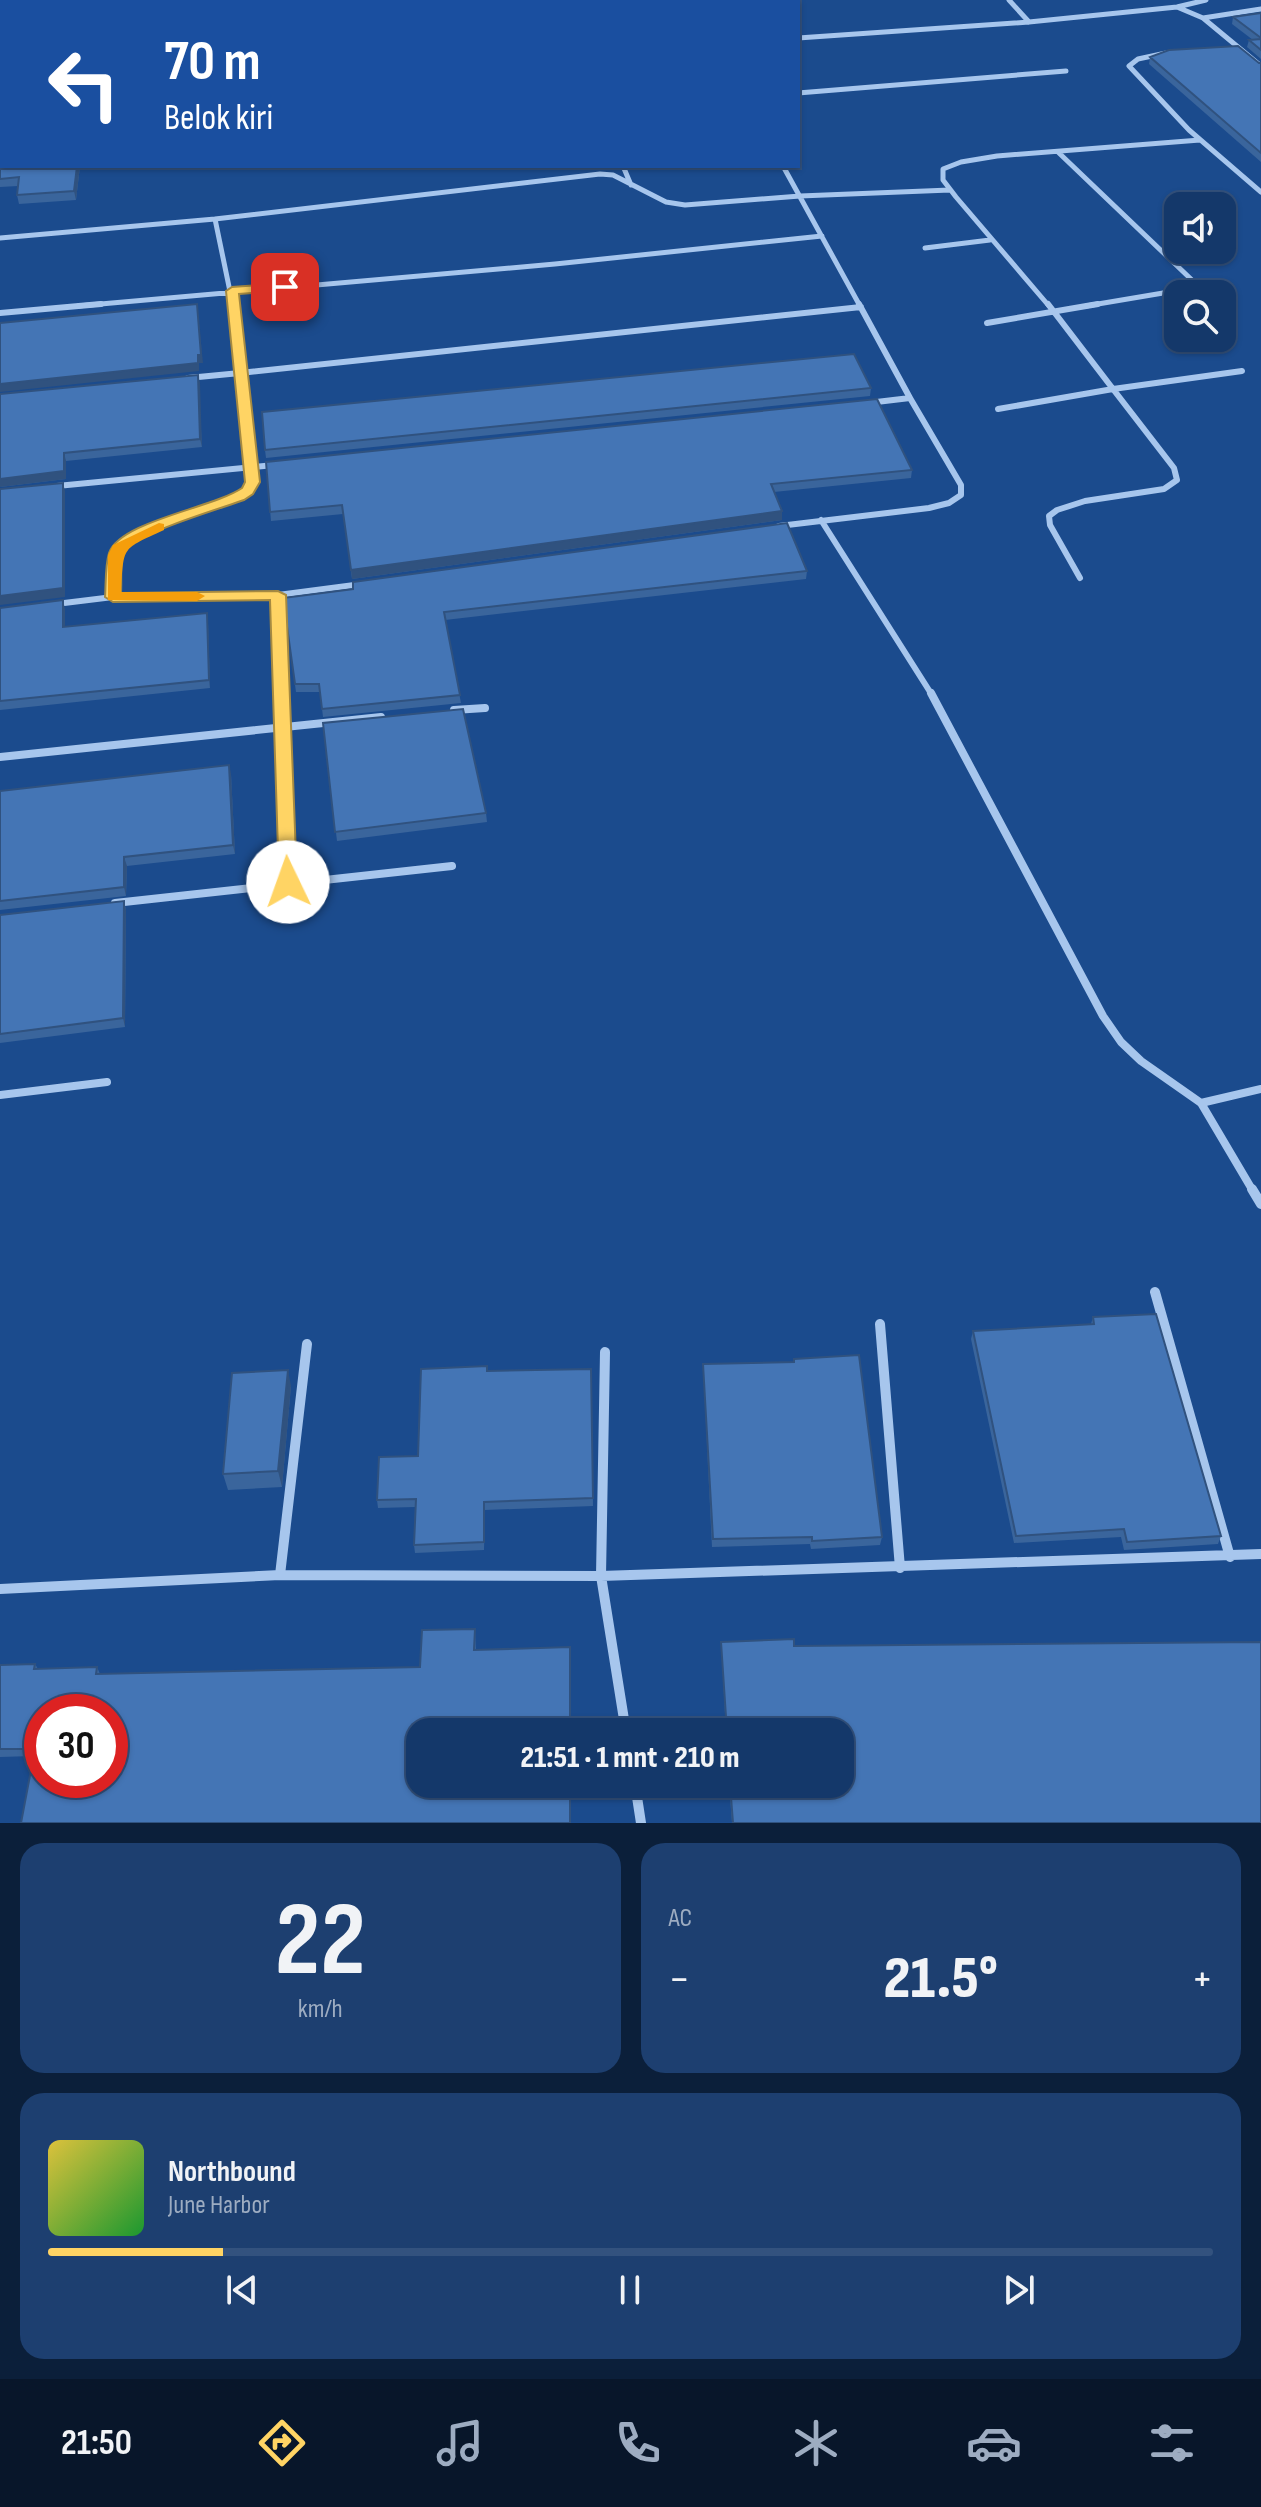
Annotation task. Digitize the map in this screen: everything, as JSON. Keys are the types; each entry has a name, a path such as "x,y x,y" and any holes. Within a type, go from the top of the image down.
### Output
{"street":[{"path":"1009,0 1029,22"},
{"path":"800,38 1029,22 1177,7 1206,0"},
{"path":"1177,7 1203,18 1261,66"},
{"path":"1203,18 1261,9"},
{"path":"1226,48 1239,47"},
{"path":"1178,52 1138,59 1129,66 1136,78 1200,140 1261,192"},
{"path":"800,93 1066,71"},
{"path":"1080,578 1050,525 1049,516 1054,510 1070,504 1164,489 1177,480 1174,468 1056,314 990,240 941,174 943,169 961,162 997,156 1200,140"},
{"path":"987,323 1056,314 1181,290 1194,282 1059,153"},
{"path":"624,168 631,186"},
{"path":"774,527 929,508 949,503 961,495 961,485 784,168"},
{"path":"0,238 215,219 600,174 613,175 666,202 685,205 800,196 950,190"},
{"path":"113,597 116,555 120,545 145,531 238,497 248,491 252,482 232,291 215,219"},
{"path":"0,313 555,264 822,236"},
{"path":"925,248 990,240"},
{"path":"173,379 861,307"},
{"path":"998,409 1242,371"},
{"path":"864,404 910,398"},
{"path":"47,487 282,465"},
{"path":"821,520 921,674 1103,1016 1121,1042 1141,1061 1201,1103 1261,1204"},
{"path":"42,606 113,597 278,595 371,582"},
{"path":"278,595 288,882"},
{"path":"438,712 485,708"},
{"path":"0,757 391,716"},
{"path":"106,904 452,866"},
{"path":"0,1095 107,1082"},
{"path":"1201,1103 1261,1089"},
{"path":"1155,1292 1230,1557"},
{"path":"880,1324 900,1568"},
{"path":"280,1575 307,1344"},
{"path":"605,1352 601,1576 624,1718"},
{"path":"0,1589 280,1575 601,1576 1261,1554"},
{"path":"637,1798 641,1823"}],"building":[{"path":"1261,13 1261,38 1233,17"},
{"path":"1261,39 1261,50 1249,40"},
{"path":"1238,46 1261,63 1261,153 1150,57 1169,50"},
{"path":"0,168 77,168 74,191 17,195 19,177 0,179"},
{"path":"197,304 201,355 198,355 198,363 0,384 0,323"},
{"path":"854,354 871,388 265,450 262,412"},
{"path":"198,375 200,439 64,453 64,471 0,479 0,394"},
{"path":"877,399 912,470 771,484 782,511 351,570 342,505 270,512 266,462"},
{"path":"63,483 63,588 0,596 0,489"},
{"path":"787,523 807,571 444,612 460,695 322,709 319,684 295,684 283,598 353,589 353,582"},
{"path":"63,600 63,627 207,613 209,680 0,701 0,608"},
{"path":"463,709 486,813 335,832 323,723"},
{"path":"229,765 233,845 124,857 124,887 0,901 0,791"},
{"path":"124,901 123,1018 0,1034 0,915"},
{"path":"1156,1314 1221,1536 1127,1542 1124,1529 1016,1536 973,1331 1094,1324 1093,1317"},
{"path":"859,1355 882,1537 812,1541 812,1537 713,1539 703,1364 794,1362 794,1359"},
{"path":"487,1366 487,1371 591,1369 593,1498 484,1502 484,1542 414,1545 416,1499 377,1500 379,1457 418,1456 421,1369"},
{"path":"288,1370 278,1471 223,1474 232,1373"},
{"path":"475,1629 474,1650 570,1647 570,1718 406,1718 406,1798 570,1798 570,1823 21,1823 26,1798 128,1798 128,1694 24,1694 24,1749 0,1749 0,1665 35,1664 34,1669 97,1667 96,1674 420,1667 422,1630"},
{"path":"794,1639 794,1646 1261,1642 1261,1823 733,1823 731,1798 854,1798 854,1718 726,1718 721,1642"}],"slow traffic":[{"path":"159,527 120,545 116,555 113,597 197,596"}],"route":[{"path":"285,287 232,291 252,482 248,491 183,519 145,531 120,545 116,555 113,597 278,595 288,882"}]}
